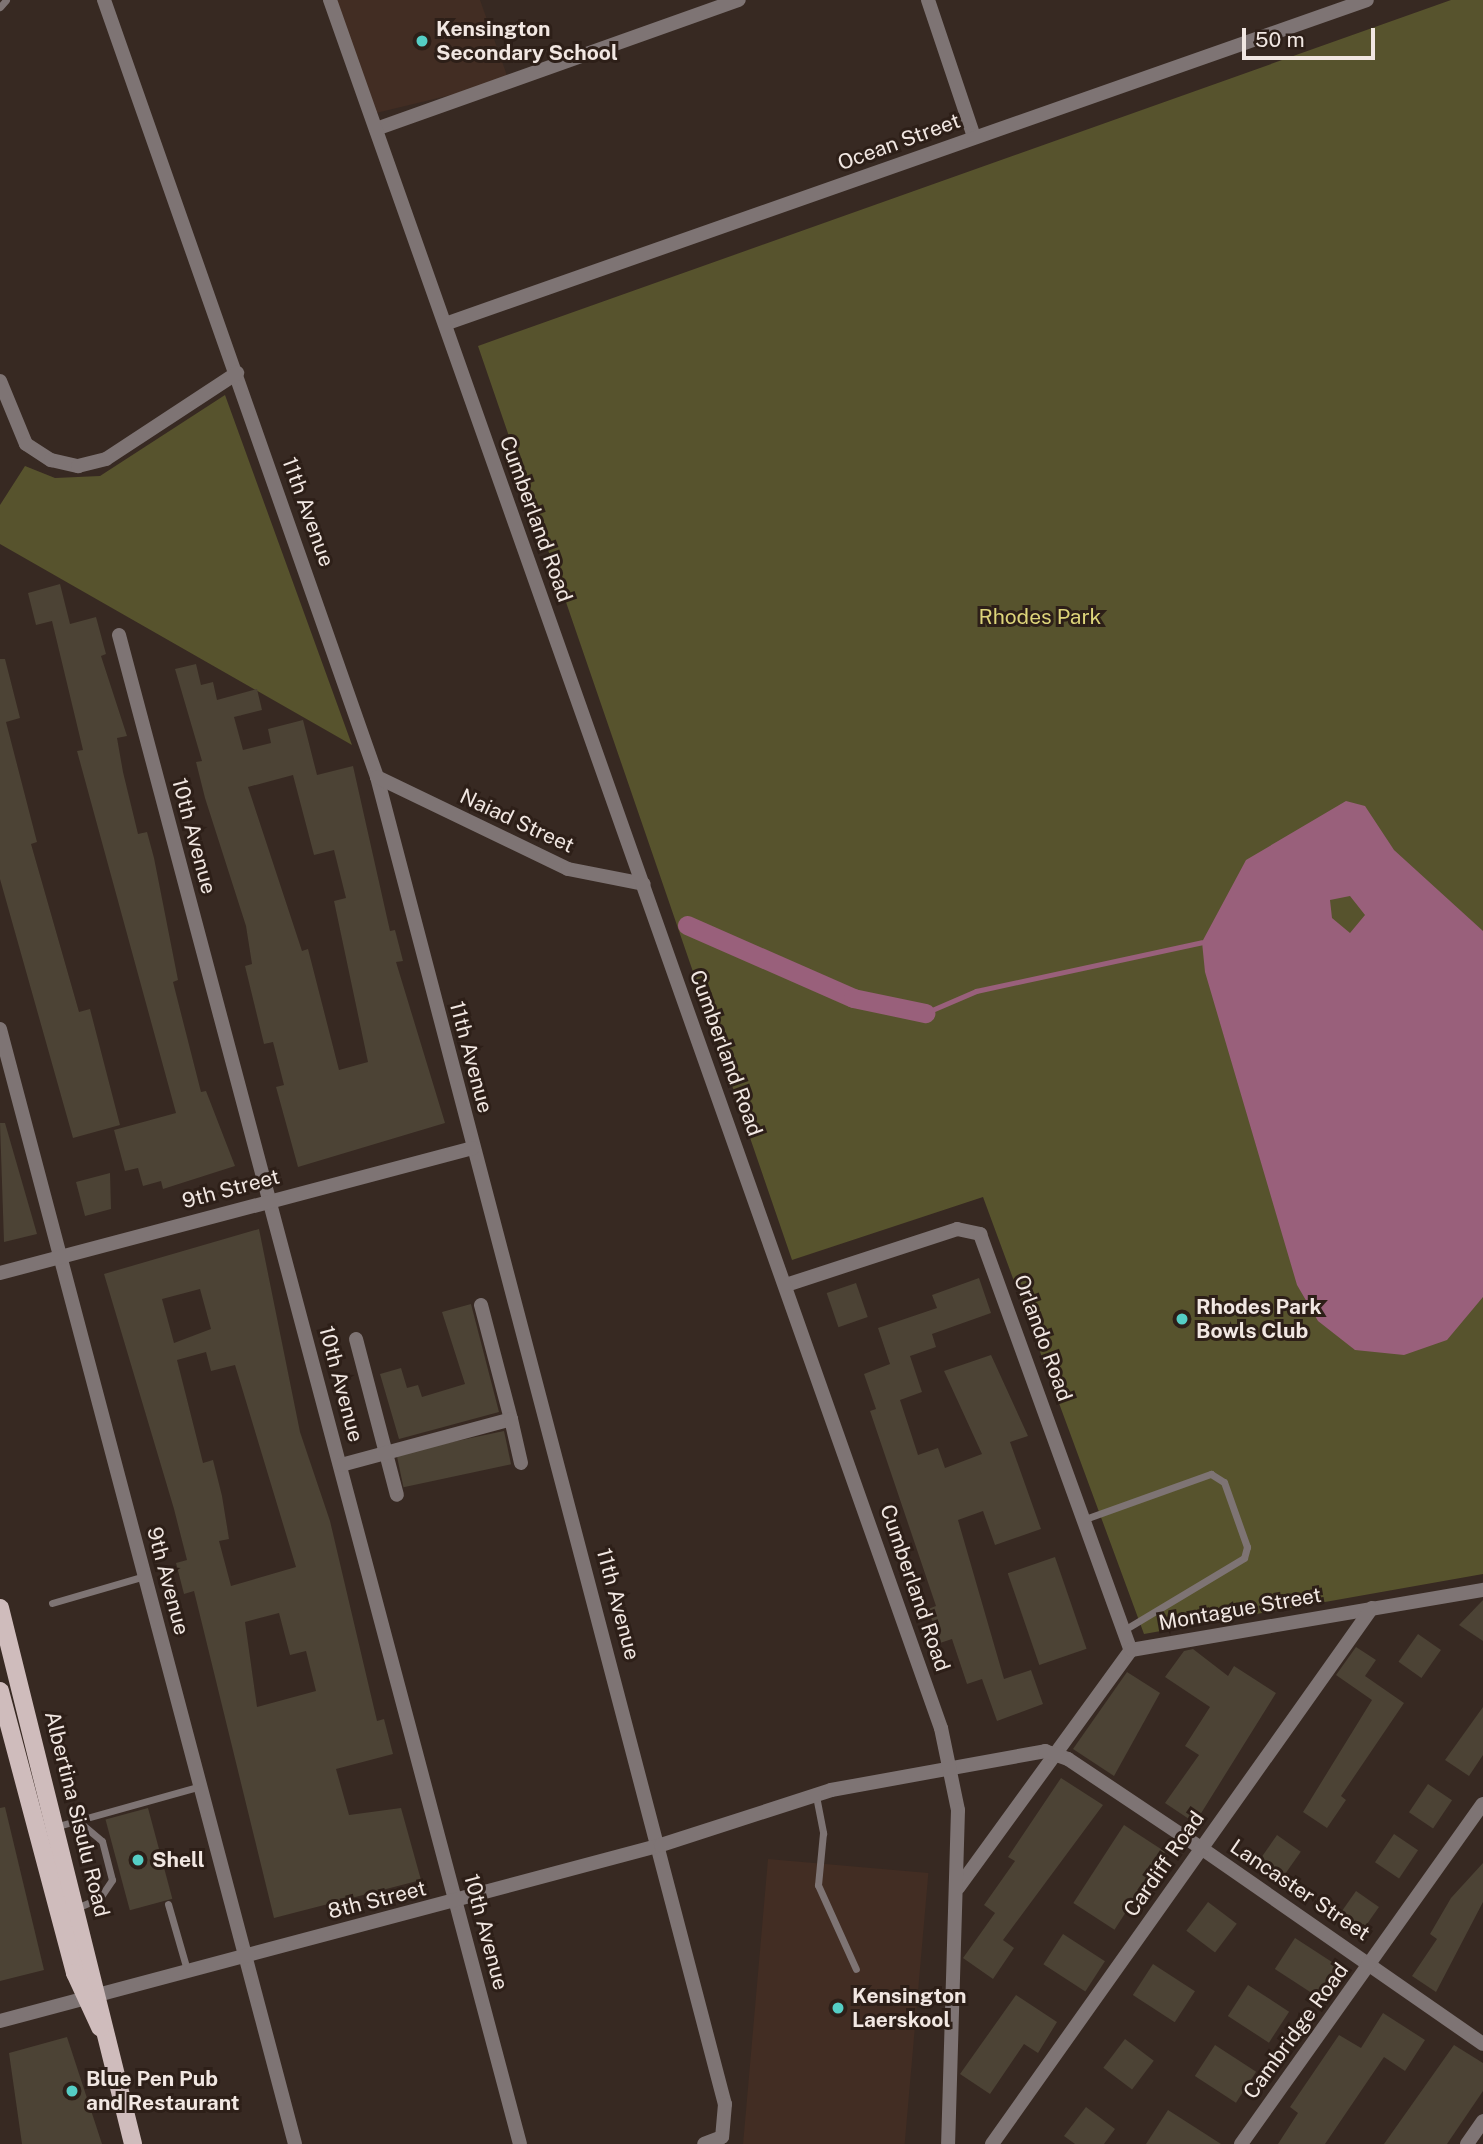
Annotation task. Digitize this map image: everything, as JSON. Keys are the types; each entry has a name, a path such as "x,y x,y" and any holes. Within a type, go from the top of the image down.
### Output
{"main road":[{"name":"Albertina Sisulu Road","path":"0,1608 79,1907 92,1996"},
{"name":"Albertina Sisulu Road","path":"0,1691 104,2033 133,2144"}],"street":[{"name":"11th Avenue","path":"104,0 377,777 661,1845 727,2114 710,2142"},
{"name":"Cumberland Road","path":"330,0 786,1285 951,1765 958,1888 948,2144"},
{"path":"376,129 739,0"},
{"path":"928,0 974,137"},
{"name":"Ocean Street","path":"445,324 1367,0"},
{"path":"0,382 26,444 51,460 78,467 106,460 237,373"},
{"name":"10th Avenue","path":"119,635 520,2144"},
{"name":"Naiad Street","path":"377,777 568,869 644,884"},
{"name":"9th Avenue","path":"0,1029 295,2144"},
{"name":"9th Street","path":"0,1273 474,1147"},
{"name":"Orlando Road","path":"786,1285 957,1229 975,1229 985,1240 1131,1650"},
{"path":"481,1305 521,1463"},
{"path":"356,1339 397,1494"},
{"path":"341,1465 511,1419"},
{"name":"Montague Street","path":"1131,1650 1483,1590"},
{"name":"Cardiff Road","path":"992,2144 1372,1608"},
{"path":"958,1888 1054,1752 1131,1650"},
{"path":"816,1795 951,1765 1054,1752"},
{"name":"Lancaster Street","path":"1054,1752 1201,1848 1483,2044"},
{"name":"8th Street","path":"0,2021 661,1845 816,1795"},
{"name":"Cambridge Road","path":"1241,2144 1483,1804"},
{"path":"1467,2144 1483,2121"}],"lane":[{"path":"0,7 6,0"},
{"path":"1085,1519 1212,1475 1224,1482 1247,1547 1244,1558 1124,1630"},
{"path":"52,1603 145,1576"},
{"path":"58,1826 141,1806 201,1786"},
{"path":"816,1795 823,1833 818,1885 856,1969"},
{"path":"78,1821 102,1841 112,1880 100,1898 79,1907"},
{"path":"168,1904 187,1970"}],"shaded area":[{"name":"Kensington Secondary School","path":"335,0 480,0 509,81 376,113"},
{"path":"1346,801 1365,806 1394,850 1483,931 1483,1297 1447,1340 1404,1355 1355,1350 1318,1321 1297,1285 1205,972 1202,942 1246,860","holes":["1350,896 1365,915 1350,933 1332,918 1330,900"]},
{"name":"Kensington Laerskool","path":"768,1859 928,1873 905,2144 743,2144"}],"green space":[{"name":"Rhodes Park","path":"1451,0 1483,0 1483,1574 1144,1634 983,1197 792,1260 478,346"},
{"path":"225,395 352,745 0,544 0,505 25,466 55,478 100,476"}],"building":[{"path":"60,584 70,624 96,617 106,654 101,656 127,736 117,738 123,772 138,834 147,832 154,858 178,980 173,982 201,1092 206,1091 235,1166 163,1189 161,1181 143,1186 138,1168 125,1171 114,1130 176,1113 77,751 83,750 52,621 36,625 28,593"},
{"path":"0,659 5,659 20,718 6,722 37,842 31,844 79,1012 90,1009 120,1125 73,1138 0,879"},
{"path":"196,664 201,685 213,682 217,700 257,689 262,710 234,717 243,750 271,743 268,729 303,720 317,775 353,766 390,931 395,930 403,961 396,962 445,1123 298,1167 276,1087 284,1085 273,1042 264,1044 245,966 252,964 246,926 205,798 196,762 202,761 175,669","holes":["293,775 314,855 334,850 346,898 334,901 368,1062 339,1070 308,949 302,951 248,787"]},
{"path":"0,1123 5,1123 37,1234 4,1242"},
{"path":"110,1173 111,1209 85,1216 76,1182"},
{"path":"259,1229 300,1432 330,1521 377,1721 384,1719 393,1754 336,1769 349,1815 401,1808 421,1880 274,1918 194,1591 184,1594 176,1563 187,1560 174,1509 104,1274","holes":["200,1289 211,1329 174,1343 162,1299","206,1352 211,1371 235,1365 296,1567 231,1586 219,1541 229,1539 222,1496 213,1460 203,1463 177,1360","279,1613 290,1655 306,1651 316,1691 257,1707 245,1622"]},
{"path":"979,1278 991,1313 932,1334 936,1347 910,1356 922,1392 900,1400 918,1455 938,1448 945,1468 982,1454 944,1371 991,1355 1028,1436 1010,1442 1041,1529 995,1545 983,1511 958,1520 1004,1679 1031,1670 1043,1704 997,1721 982,1679 967,1684 952,1639 940,1643 928,1609 936,1606 870,1411 876,1409 864,1374 890,1364 878,1328 937,1308 932,1295"},
{"path":"856,1283 868,1317 838,1327 827,1293"},
{"path":"471,1304 499,1412 399,1439 380,1374 401,1368 407,1388 418,1385 422,1397 465,1384 442,1312"},
{"path":"504,1431 511,1464 403,1487 396,1454"},
{"path":"1055,1557 1087,1649 1039,1665 1008,1573"},
{"path":"1483,1600 1483,1641 1459,1625"},
{"path":"1418,1634 1441,1650 1421,1678 1398,1662"},
{"path":"1356,1647 1376,1660 1365,1676 1404,1703 1341,1796 1346,1800 1327,1828 1303,1812 1372,1700 1336,1675"},
{"path":"1193,1649 1228,1676 1234,1666 1276,1693 1195,1823 1165,1803 1199,1755 1185,1746 1210,1707 1165,1677 1184,1651"},
{"path":"1127,1672 1160,1693 1114,1776 1073,1749"},
{"path":"1483,1707 1483,1755 1469,1776 1445,1760"},
{"path":"1061,1778 1103,1805 1003,1940 1014,1948 993,1979 963,1958 995,1913 984,1905 1015,1861 1008,1857"},
{"path":"1428,1784 1452,1800 1433,1828 1409,1812"},
{"path":"5,1807 44,1970 0,1981 0,1808"},
{"path":"148,1808 172,1899 130,1910 105,1819"},
{"path":"1124,1825 1165,1852 1114,1930 1073,1903"},
{"path":"1394,1834 1418,1850 1399,1878 1375,1862"},
{"path":"1277,1835 1301,1852 1281,1880 1257,1864"},
{"path":"1483,1863 1483,1902 1436,1992 1412,1976 1437,1939 1430,1934 1451,1898"},
{"path":"1356,1891 1379,1907 1360,1934 1337,1918"},
{"path":"1208,1902 1237,1924 1215,1952 1186,1931"},
{"path":"1063,1934 1105,1961 1085,1991 1043,1964"},
{"path":"1295,1938 1337,1965 1317,1996 1275,1969"},
{"path":"1153,1964 1195,1991 1175,2022 1133,1995"},
{"path":"1248,1985 1289,2012 1269,2043 1228,2016"},
{"path":"1016,1995 1057,2022 1038,2053 1024,2044 990,2094 960,2074"},
{"path":"1383,2013 1425,2040 1405,2071 1384,2057 1325,2144 1278,2144 1298,2113 1290,2107 1339,2035 1361,2048"},
{"path":"67,2037 102,2144 22,2144 9,2053"},
{"path":"1125,2039 1154,2061 1132,2089 1103,2068"},
{"path":"1215,2045 1256,2072 1236,2103 1195,2076"},
{"path":"1454,2045 1483,2063 1483,2091 1447,2144 1384,2144"},
{"path":"1086,2107 1115,2129 1104,2144 1075,2144 1064,2136"},
{"path":"1168,2110 1221,2144 1146,2144"}],"waterway":[{"path":"687,925 853,998 925,1013"},
{"path":"925,1013 976,991 1202,942"}],"place":[{"name":"Kensington Secondary School","path":"422,41"},
{"name":"Rhodes Park Bowls Club","path":"1182,1319"},
{"name":"Shell","path":"138,1860"},
{"name":"Kensington Laerskool","path":"838,2008"},
{"name":"Blue Pen Pub and Restaurant","path":"72,2091"}]}
